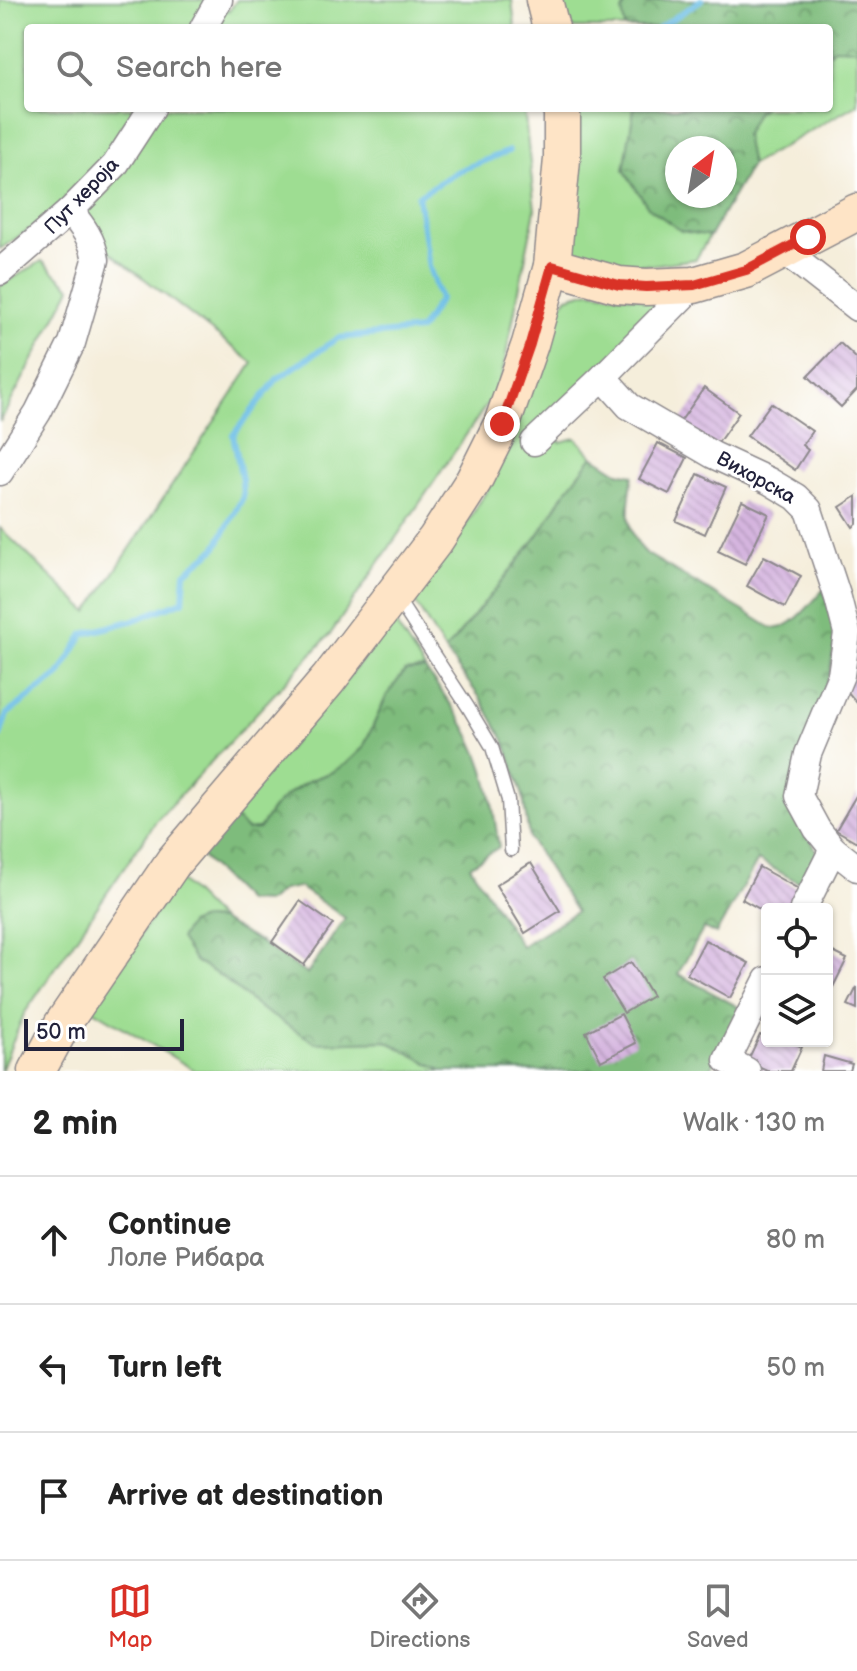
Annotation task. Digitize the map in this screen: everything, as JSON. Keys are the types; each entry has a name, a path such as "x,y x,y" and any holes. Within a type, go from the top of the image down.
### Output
{"main road":[{"path":"544,0 550,24"},
{"path":"37,1071 62,1025 174,861 328,680 436,539 474,480 502,424 530,344 552,266 562,159 562,112"},
{"path":"552,266 619,285 694,285 746,270 857,212"}],"street":[{"path":"205,24 219,0"},
{"name":"Пут хероја","path":"0,272 70,211 115,165 149,112"},
{"path":"0,472 38,412 72,343 96,260 87,231 70,211"},
{"path":"783,250 857,308"},
{"path":"534,442 694,285"},
{"name":"Вихорска","path":"603,377 629,406 713,455 769,481 796,497 809,510 846,592 847,633 841,675 808,754 799,796 817,829 833,849 857,868"},
{"path":"806,903 833,849"},
{"path":"747,1071 727,1060 761,992"}],"lane":[{"path":"394,594 492,747 508,800 511,850"}],"green space":[{"path":"0,0 207,0 229,11 237,0 512,0 515,24 24,24 24,112 524,112 535,210 500,385 331,633 157,820 24,1014 1,1071 0,528 88,612 253,363 57,211 0,249"},
{"path":"556,0 857,0 857,104 751,165 737,189 737,136 665,136 665,208 726,208 696,259 652,265 599,262 571,256 570,112 833,112 833,24 562,24"},
{"path":"628,0 647,4 661,0 857,0 857,49 833,48 833,24 624,24 622,11"},
{"path":"633,112 757,112 745,135 751,165 737,189 737,136 665,136 665,208 726,208 710,236 681,231 648,207 624,170"},
{"path":"42,261 71,288 0,422 0,286"},
{"path":"590,291 649,299 659,307 547,425 560,442 576,438 593,456 539,534 445,651 413,599 450,551 487,490 551,317 568,297"},
{"path":"593,456 618,472 633,475 630,527 647,554 767,626 781,628 787,625 824,589 836,634 830,672 788,797 820,857 805,886 758,860 716,934 704,928 678,974 742,1009 710,1071 443,1071 387,1041 316,1043 258,1007 222,977 195,961 180,939 189,924 202,919 220,920 307,974 345,918 299,887 282,890 268,902 246,901 199,854 232,815 247,830 259,829 272,809 286,796 308,781 347,763 363,748 387,695 405,671 425,669 466,728 488,785 499,847 470,866 521,946 576,912 529,838 523,796 504,740 481,699 445,651 539,534"},
{"path":"394,622 425,669 405,671 387,695 363,748 347,763 308,781 272,809 259,829 247,830 232,815"},
{"path":"179,879 220,920 202,919 195,961 222,977 258,1007 316,1042 387,1041 443,1071 196,1071 89,1007"}],"building":[{"path":"840,343 857,359 857,390 841,407 808,376"},
{"path":"704,388 739,413 715,447 680,422"},
{"path":"771,403 812,431 802,445 808,450 795,470 747,436"},
{"path":"658,443 687,458 669,494 639,479"},
{"path":"698,474 726,487 705,534 676,521"},
{"path":"857,496 857,524 853,527 840,507"},
{"path":"742,501 769,514 745,564 718,551"},
{"path":"764,556 801,576 785,607 747,586"},
{"path":"857,665 857,703 842,685 856,674 852,669"},
{"path":"857,794 857,842 836,830"},
{"path":"531,863 560,911 525,933 496,885"},
{"path":"759,867 802,891 795,903 761,903 761,910 742,899"},
{"path":"300,901 333,924 304,965 272,942"},
{"path":"705,940 749,963 730,998 687,974"},
{"path":"833,952 847,959 833,987"},
{"path":"631,962 652,996 624,1013 603,979"},
{"path":"857,987 857,1009 848,1005"},
{"path":"621,1014 636,1043 601,1061 586,1032"},
{"path":"760,1035 761,1047 802,1047 791,1071 767,1071 747,1062"},
{"path":"824,1056 852,1064 850,1071 821,1071"}],"waterway":[{"path":"665,24 701,0"},
{"path":"0,736 7,714 59,675 84,634 134,620 183,601 185,573 215,549 243,497 233,435 277,379 338,338 420,330 440,299 429,267 418,196 458,171 509,151"}],"route":[{"path":"502,424 530,344 552,266 619,285 694,285 746,270 808,237"}]}
